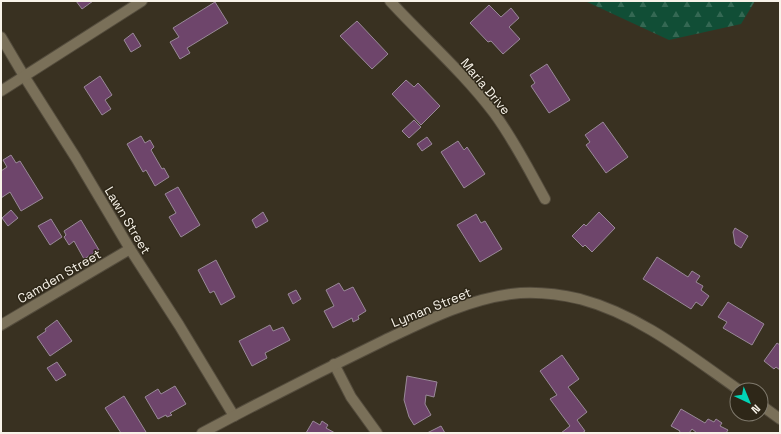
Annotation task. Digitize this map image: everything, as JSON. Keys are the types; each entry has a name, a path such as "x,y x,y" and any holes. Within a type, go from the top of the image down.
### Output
{"street":[{"path":"1,91 142,1"},
{"name":"Maria Drive","path":"390,1 465,79 493,113 521,155 545,200"},
{"name":"Lawn Street","path":"1,37 234,416"},
{"name":"Camden Street","path":"1,325 130,249"},
{"name":"Lyman Street","path":"202,433 334,364 409,329 467,304 510,294 532,292 548,293 580,299 595,304 641,324 674,344 729,383"},
{"path":"334,364 351,397 377,433"},
{"path":"769,411 780,419"}],"green space":[{"path":"585,1 755,1 741,24 669,40"}],"building":[{"path":"76,1 93,1 82,9"},
{"path":"215,2 228,23 187,48 190,53 180,59 170,42 179,37 173,28"},
{"path":"489,5 501,17 511,8 519,18 509,27 520,39 503,54 491,41 488,42 470,23"},
{"path":"357,21 388,54 372,69 340,36"},
{"path":"133,33 141,46 131,52 124,40"},
{"path":"547,64 570,100 549,113 531,86 535,83 530,75"},
{"path":"100,76 112,95 105,100 111,109 102,115 84,87"},
{"path":"406,80 414,87 418,83 440,106 421,125 392,94"},
{"path":"414,120 421,127 409,138 402,131"},
{"path":"603,122 628,157 606,173 586,145 590,142 585,135"},
{"path":"141,136 145,143 150,140 154,147 151,150 162,169 164,168 169,177 155,186 146,170 143,172 127,144"},
{"path":"427,137 432,144 422,151 417,144"},
{"path":"458,141 464,150 467,147 485,174 464,188 441,152"},
{"path":"11,155 16,163 20,161 43,198 21,211 10,192 1,198 1,171 7,167 3,160"},
{"path":"178,187 200,225 181,237 169,217 176,213 165,194"},
{"path":"11,210 18,218 8,226 2,218"},
{"path":"263,212 268,221 256,228 252,220"},
{"path":"599,212 615,228 592,252 585,245 583,247 572,236 584,224 586,226"},
{"path":"476,214 481,223 485,221 502,249 480,262 457,225"},
{"path":"51,219 62,237 50,245 38,226"},
{"path":"81,220 99,250 84,259 74,241 69,245 64,237 66,235 64,231"},
{"path":"735,228 748,236 741,248 735,244 733,232"},
{"path":"657,257 688,277 692,271 700,276 696,282 703,286 701,290 709,296 702,306 696,302 691,309 643,279"},
{"path":"216,260 235,297 221,305 214,291 210,293 198,270"},
{"path":"339,283 344,291 353,287 366,311 358,316 359,319 353,322 352,318 333,328 324,311 334,306 326,290"},
{"path":"296,290 301,299 293,304 288,294"},
{"path":"728,302 764,324 752,345 723,328 727,322 718,317"},
{"path":"57,320 72,341 50,356 37,337 46,331 45,329"},
{"path":"270,325 273,331 283,327 290,340 265,353 267,358 252,366 239,341"},
{"path":"777,343 780,345 780,370 776,367 774,369 764,361"},
{"path":"562,355 579,379 568,387 587,412 577,420 585,431 582,433 561,433 570,426 550,399 557,395 540,371"},
{"path":"57,362 66,375 56,381 47,368"},
{"path":"407,376 437,382 434,397 426,395 425,404 431,415 414,425 409,417 404,400"},
{"path":"175,386 186,404 170,413 172,415 167,417 166,415 158,419 145,397 158,389 161,394"},
{"path":"124,396 146,432 145,433 121,433 105,408"},
{"path":"681,409 705,423 708,419 714,422 716,419 722,423 720,426 728,430 726,433 697,433 692,429 689,433 679,433 680,431 671,426"},
{"path":"313,421 320,425 322,421 328,425 326,428 335,433 306,433"},
{"path":"441,426 445,433 427,433"}]}
